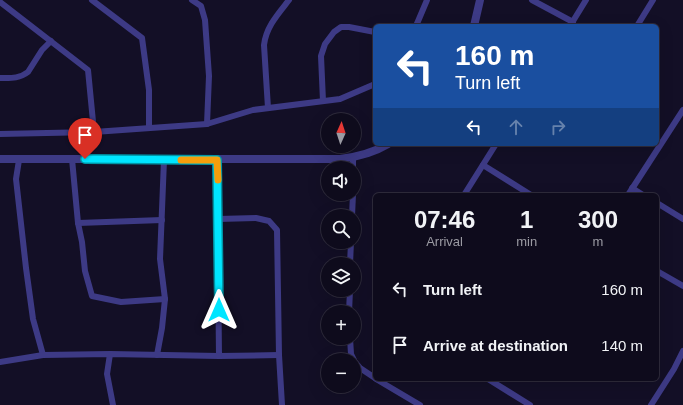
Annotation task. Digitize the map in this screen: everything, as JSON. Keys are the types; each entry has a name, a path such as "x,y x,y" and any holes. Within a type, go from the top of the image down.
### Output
{"street":[{"path":"92,0 142,38 149,90 149,128"},
{"path":"192,0 201,6 205,20 209,76 207,124"},
{"path":"268,108 264,45 265,36 289,0"},
{"path":"417,24 427,0"},
{"path":"474,24 480,0"},
{"path":"532,0 572,24 586,0"},
{"path":"638,24 653,0"},
{"path":"0,2 88,70 94,132"},
{"path":"324,101 321,56 325,44 334,32 341,27 373,32"},
{"path":"0,78 14,78 24,75 28,72 42,50 51,41"},
{"path":"0,134 94,132 207,124 253,110 340,99 373,85"},
{"path":"629,193 683,110"},
{"path":"0,159 340,159 353,158 368,154 384,146"},
{"path":"465,193 495,146"},
{"path":"72,159 78,223 82,242 85,271 92,296 121,302 165,299"},
{"path":"18,160 16,179 26,268 33,320 43,355"},
{"path":"157,355 165,299 160,259 164,160"},
{"path":"217,160 220,356"},
{"path":"483,165 528,193"},
{"path":"632,188 640,193"},
{"path":"659,204 683,219"},
{"path":"218,219 256,218 269,221 277,230 279,355 282,405"},
{"path":"78,223 162,220"},
{"path":"659,272 683,286"},
{"path":"651,405 674,369 683,351"},
{"path":"110,354 108,374 113,405"},
{"path":"0,362 43,355 279,355"},
{"path":"361,369 373,377"},
{"path":"379,381 420,405"},
{"path":"491,381 530,405"}],"slow traffic":[{"path":"181,160 217,160 218,180"}],"route":[{"path":"85,159 217,160 219,310"}]}
